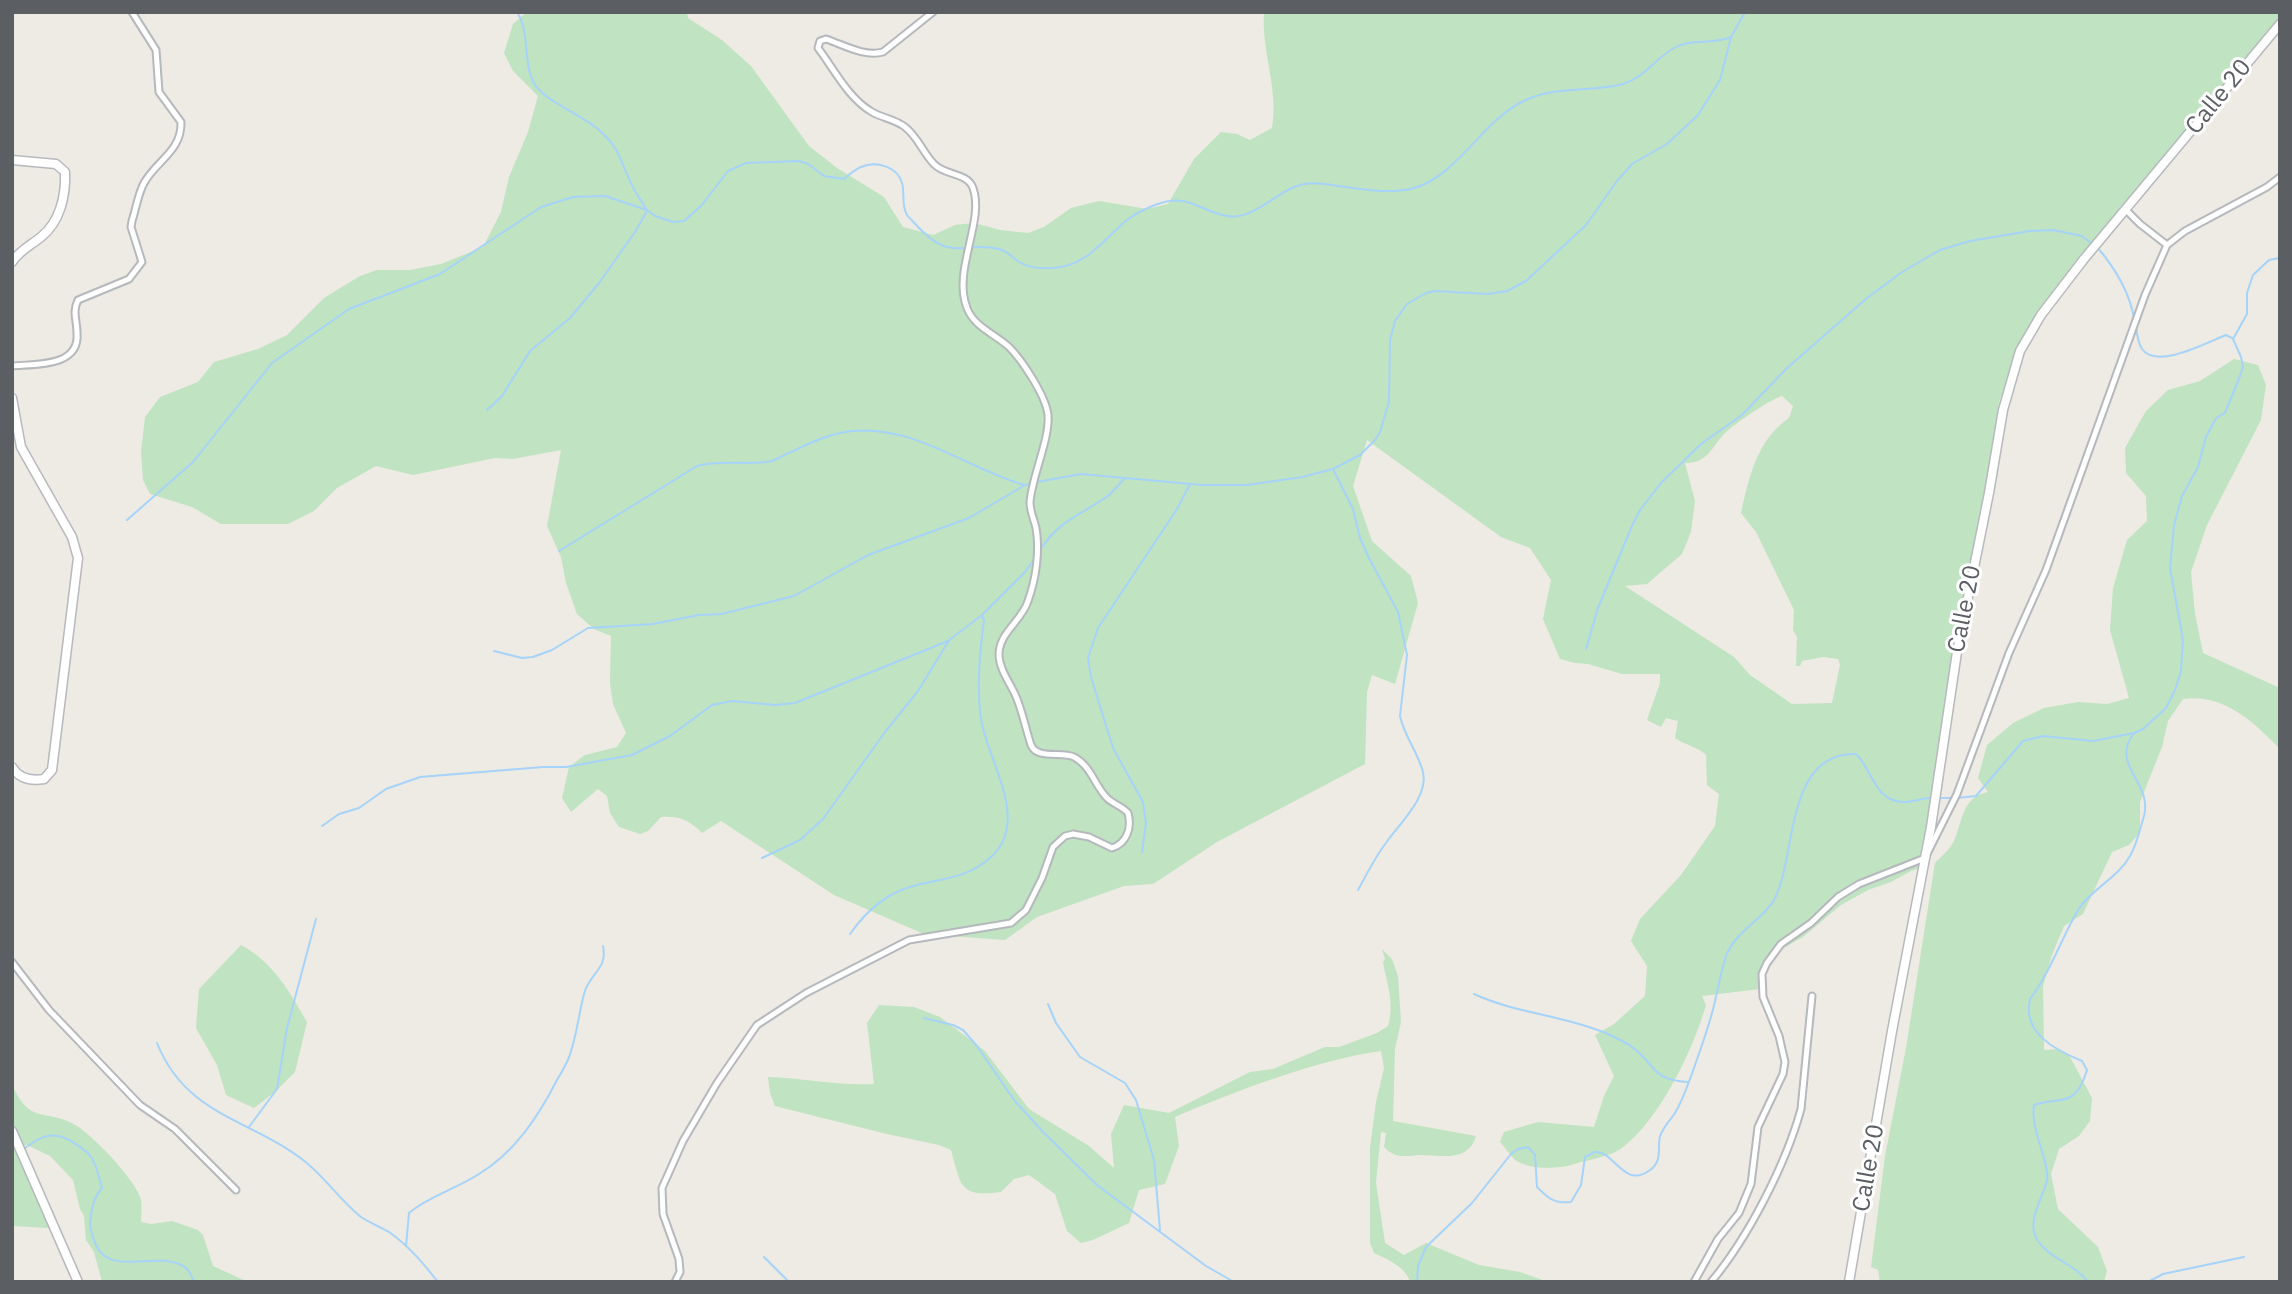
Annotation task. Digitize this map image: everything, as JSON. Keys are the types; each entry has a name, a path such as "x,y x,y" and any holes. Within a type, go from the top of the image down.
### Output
{"main road":[{"name":"Calle 20","path":"1850,1282 1892,1031 1925,858 1956,652 2003,410 2020,351 2040,315 2280,24"},
{"path":"12,160 56,164 65,172 57,219 48,232 16,255 12,262"},
{"path":"12,398 21,447 72,537 78,558 52,770 44,779 34,781 21,777 13,770"},
{"path":"12,1131 78,1282"}],"street":[{"path":"12,366 53,362 73,353 77,345 74,317 78,300 129,279 142,262 131,227 132,221 144,183 171,153 179,137 181,122 159,92 156,50 132,12"},
{"path":"675,1282 680,1272 679,1259 663,1214 662,1188 683,1141 717,1083 757,1025 806,993 909,940 1011,923 1026,910 1042,878 1046,861 1059,840 1073,834 1089,837 1112,848 1124,841 1129,831 1128,813 1107,799 1084,765 1073,757 1041,754 1032,746 999,656 1005,634 1027,605 1034,578 1037,546 1030,501 1048,430 1048,412 1026,370 1009,347 975,320 967,309 962,291 974,210 973,186 965,178 947,173 934,165 924,148 905,127 888,117 874,114 862,104 818,48 820,41 826,39 865,53 883,52 933,12"},
{"path":"1695,1282 1718,1239 1739,1213 1751,1184 1758,1127 1783,1074 1785,1062 1781,1045 1763,997 1762,974 1767,963 1781,944 1811,923 1838,897 1859,884 1925,858 1957,794 2009,653 2046,570 2145,295 2167,245 2280,177"},
{"path":"2126,210 2167,245"},
{"path":"12,962 49,1010 140,1105 175,1129 236,1190"},
{"path":"1711,1282 1737,1246 1762,1202 1797,1124 1801,1109 1812,996"}],"green space":[{"path":"527,12 687,12 688,18 722,40 751,66 809,146 837,168 884,197 903,227 933,235 955,225 974,223 1000,230 1028,233 1044,227 1071,208 1099,201 1147,209 1168,204 1194,159 1221,132 1237,134 1250,140 1272,128 1272,84 1265,41 1264,12 2280,12 2280,24 2089,252 2018,348 1999,402 1924,867 1868,890 1841,905 1803,937 1775,953 1764,973 1760,989 1702,996 1706,1005 1684,1062 1662,1102 1636,1135 1611,1154 1550,1168 1526,1165 1514,1159 1500,1142 1504,1132 1538,1122 1594,1127 1614,1076 1595,1035 1614,1024 1645,996 1647,966 1631,941 1640,919 1681,875 1715,826 1719,794 1707,785 1706,755 1675,738 1678,721 1666,718 1661,727 1647,720 1660,683 1660,674 1622,674 1560,659 1543,619 1551,580 1530,548 1501,537 1367,440 1353,486 1372,541 1411,576 1418,603 1395,684 1372,675 1367,692 1365,764 1217,842 1153,884 1124,886 1037,917 1005,940 924,934 834,895 721,821 702,833 684,820 661,817 648,831 640,834 619,827 610,813 607,796 598,789 571,812 562,798 569,767 585,755 617,747 626,733 613,704 610,683 611,636 594,629 577,614 566,583 561,557 547,526 561,450 513,459 495,458 413,475 376,466 337,488 314,511 288,524 221,524 192,507 150,494 143,480 141,451 145,417 160,397 198,382 214,362 258,349 287,335 324,298 360,276 377,270 410,270 441,264 483,247 501,212 509,177 528,132 538,96 513,71 504,53 513,24","holes":["1782,396 1793,406 1789,418 1769,437 1756,460 1741,513 1756,532 1794,610 1796,666 1800,666 1802,661 1823,657 1838,659 1840,665 1832,703 1792,704 1750,675 1734,657 1625,586 1647,584 1682,554 1691,532 1695,501 1685,463 1704,458 1724,434 1769,402"]},
{"path":"2234,359 2258,365 2266,385 2261,420 2207,525 2191,572 2195,614 2203,653 2280,688 2280,749 2236,711 2211,700 2183,699 2168,721 2162,747 2140,802 2140,833 2129,845 2112,852 2083,914 2064,926 2043,986 2044,1050 2060,1049 2070,1057 2092,1098 2090,1121 2079,1136 2059,1149 2051,1174 2058,1209 2098,1247 2107,1271 2104,1282 1880,1282 1878,1270 1871,1267 1885,1156 1906,1048 1935,863 1954,841 1968,804 1988,792 1978,778 1987,745 2013,723 2044,708 2078,702 2107,704 2129,698 2110,630 2113,588 2127,540 2147,521 2146,496 2126,473 2125,448 2146,411 2168,390 2200,381"},
{"path":"241,945 271,969 307,1022 295,1072 254,1108 226,1095 217,1065 196,1028 199,989"},
{"path":"1382,949 1392,959 1398,976 1401,1022 1395,1049 1393,1121 1476,1136 1467,1150 1453,1156 1405,1156 1392,1153 1384,1147 1386,1133 1381,1132 1376,1183 1385,1243 1404,1255 1426,1243 1479,1265 1520,1272 1548,1282 1410,1282 1400,1268 1374,1253 1370,1243 1370,1148 1384,1068 1381,1051 1303,1069 1175,1117 1179,1146 1165,1184 1139,1190 1129,1223 1081,1243 1067,1231 1055,1194 1029,1175 1014,1179 1001,1192 976,1193 964,1186 960,1180 951,1150 775,1106 770,1093 768,1077 874,1084 867,1023 879,1005 914,1007 940,1017 985,1051 1029,1109 1089,1146 1114,1168 1111,1134 1124,1105 1169,1113 1250,1072 1273,1069 1325,1047 1339,1047 1377,1033 1388,1026 1391,1001"},
{"path":"12,1084 25,1106 32,1111 77,1126 114,1160 138,1192 141,1200 141,1222 151,1224 172,1221 198,1230 203,1235 213,1266 248,1282 102,1282 94,1252 86,1240 84,1216 73,1180 50,1156 27,1145 22,1146 53,1221 47,1228 12,1226"}],"waterway":[{"path":"517,12 524,30 529,68 535,85 548,97 607,137 646,209"},
{"path":"1037,482 1081,474 1202,485 1247,485 1302,477 1333,469 1360,455 1380,432 1389,402 1390,340 1395,321 1407,304 1435,291 1488,294 1507,291 1526,281 1586,225 1632,164 1667,144 1698,115 1720,80 1731,37 1745,12"},
{"path":"971,247 998,249 1019,262 1034,267 1060,267 1089,255 1132,217 1170,201 1187,202 1218,214 1237,216 1247,214 1294,187 1309,183 1380,191 1414,188 1442,173 1506,112 1532,97 1558,91 1623,84 1638,77 1668,52 1681,45 1731,37"},
{"path":"127,520 193,462 272,363 349,309 440,274 541,207 573,197 605,196 673,222 684,221 701,206 728,171 746,163 799,161 824,176 844,179 861,167 873,164 886,166 900,177 905,211 923,232 944,246 965,248"},
{"path":"487,410 502,396 530,351 570,318 599,283 647,211"},
{"path":"1586,649 1598,608 1631,528 1640,510 1661,483 1701,444 1742,415 1786,369 1867,298 1902,272 1940,250 1970,241 2053,230 2082,236 2092,244"},
{"path":"2097,247 2120,280 2129,298 2134,318"},
{"path":"1957,798 1976,796 2023,741 2043,736 2093,741 2134,733 2143,729 2166,708 2181,671 2183,640 2170,568 2174,525 2182,496 2198,467 2206,437 2216,418 2225,413 2243,367 2233,339 2247,314 2247,293 2253,275 2269,260 2280,258"},
{"path":"2136,327 2142,349 2149,355 2159,357 2183,352 2226,335 2232,338"},
{"path":"559,551 697,466 772,461 813,442 844,432 875,431 919,441 1024,485"},
{"path":"1333,469 1353,509 1360,538 1369,558 1398,612 1407,655 1400,716 1421,765 1424,781 1412,810 1378,854 1358,890"},
{"path":"1040,550 1054,532 1108,496 1125,478"},
{"path":"494,651 522,658 533,657 552,650 588,628 653,624 699,615 721,614 794,596 868,555 969,518 1031,484"},
{"path":"1142,852 1146,823 1143,802 1113,748 1091,677 1088,658 1098,628 1177,509 1190,484"},
{"path":"322,826 339,814 359,808 386,789 420,777 566,767 632,755 670,736 712,705 732,701 775,705 795,703 948,641 982,615 1025,572 1035,558"},
{"path":"850,934 863,917 887,897 906,888 974,869 991,857 1003,842 1007,806 980,711 982,616"},
{"path":"762,858 800,840 823,819 918,691 948,642"},
{"path":"2088,1282 2043,1247 2034,1234 2034,1218 2047,1180 2046,1165 2035,1125 2034,1105 2072,1096 2078,1091 2087,1070 2082,1061 2052,1046 2036,1031 2029,1011 2030,999 2044,978 2078,910 2119,871 2135,847 2145,804 2143,793 2126,755 2134,733"},
{"path":"1417,1282 1418,1266 1426,1247 1472,1203 1518,1149 1528,1147 1535,1155 1537,1187 1548,1197 1560,1202 1571,1202 1581,1185 1585,1157 1594,1152 1602,1153 1626,1173 1633,1175 1641,1175 1657,1163 1660,1136 1681,1101 1702,1046 1726,956 1736,939 1774,900 1781,882 1804,788 1816,770 1833,758 1856,754 1885,796 1902,802 1930,798"},
{"path":"1939,798 1951,798"},
{"path":"249,1127 277,1089 287,1028 316,919"},
{"path":"406,1246 409,1213 492,1165 504,1155 533,1120 569,1058 586,987 601,966 603,946"},
{"path":"1474,994 1506,1006 1603,1032 1632,1047 1666,1078 1688,1082"},
{"path":"1048,1004 1056,1023 1080,1057 1125,1083 1136,1100 1154,1160 1160,1230"},
{"path":"924,1018 963,1030 1014,1100 1097,1185 1206,1266 1234,1282"},
{"path":"157,1043 170,1068 186,1087 224,1115 287,1149 308,1164 361,1217 403,1243 438,1282"},
{"path":"24,1149 36,1140 54,1135 61,1136 83,1149 95,1164 102,1188 96,1196 90,1224 100,1252 120,1261 158,1261 181,1265 188,1270 194,1282"},
{"path":"764,1257 789,1282"},
{"path":"2148,1282 2163,1274 2244,1257"}]}
